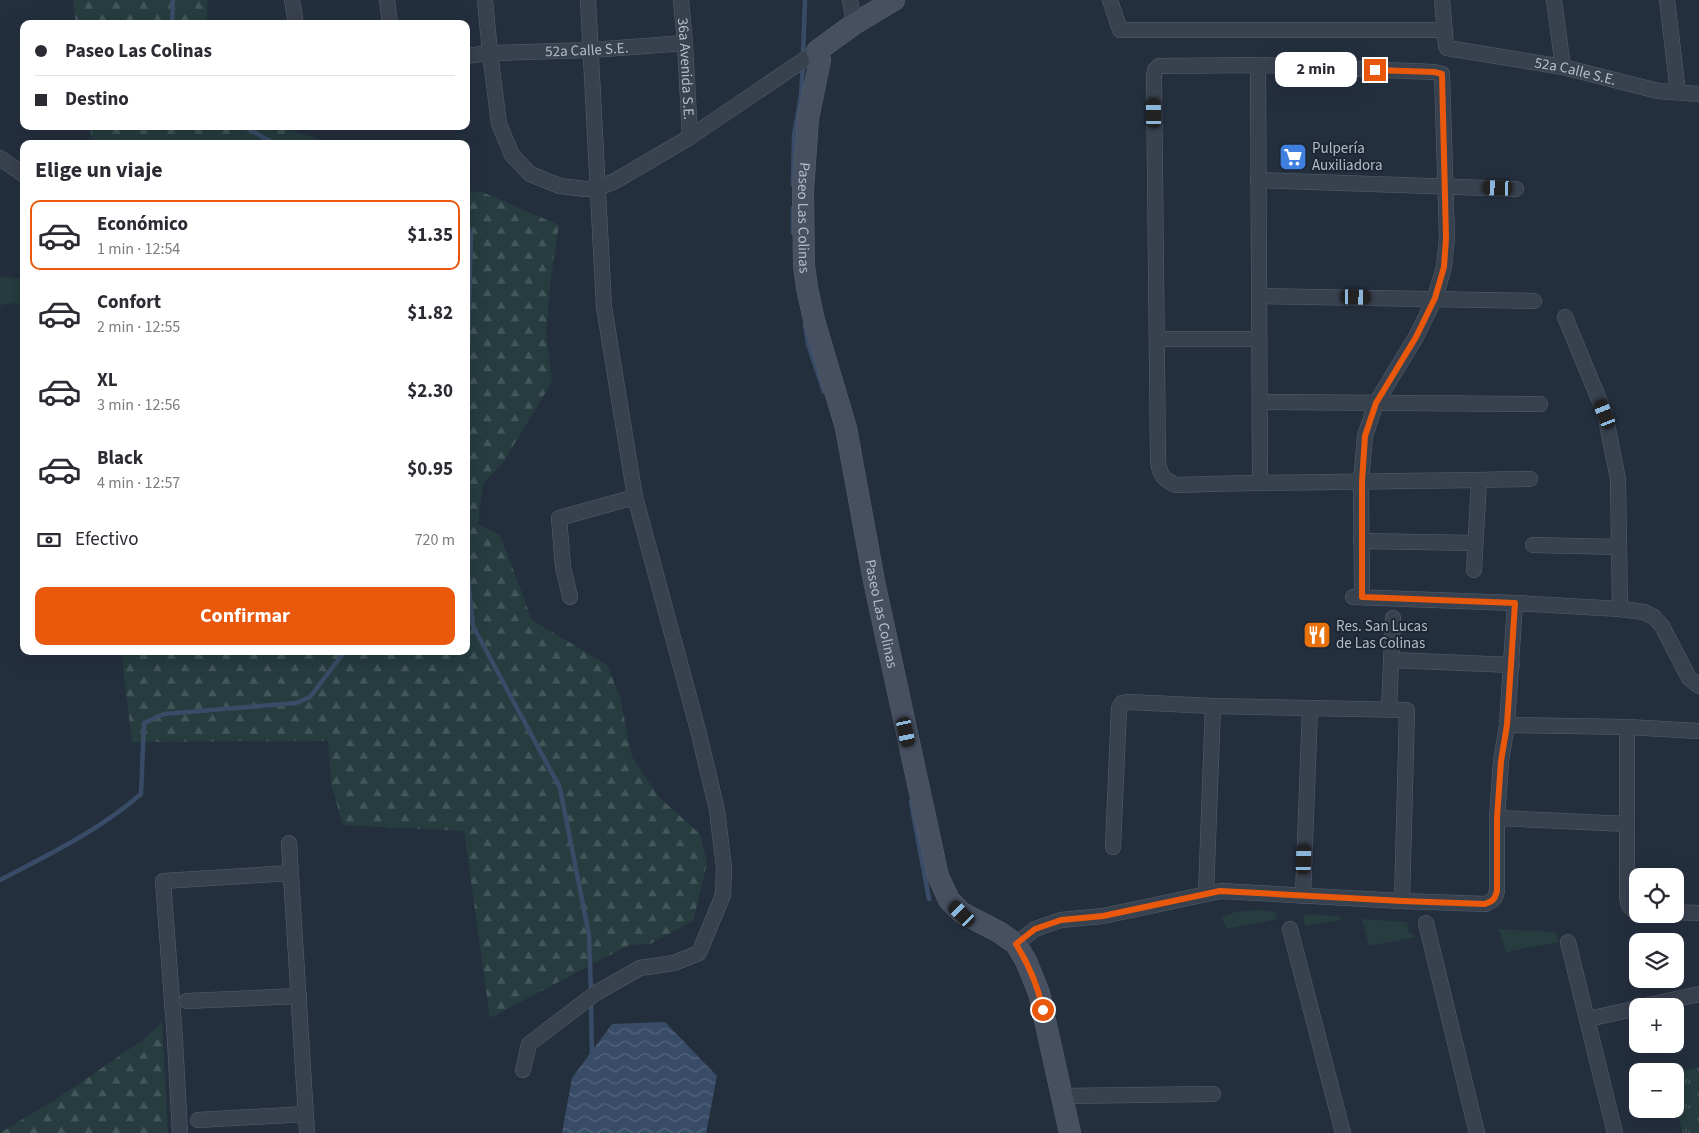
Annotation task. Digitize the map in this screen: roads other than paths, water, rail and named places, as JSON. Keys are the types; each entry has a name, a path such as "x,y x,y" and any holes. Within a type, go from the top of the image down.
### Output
{"street":[{"path":"292,0 295,20"},
{"path":"387,0 390,20"},
{"path":"485,0 499,124 512,155 530,174 560,186 585,188 598,188 615,181 690,137 854,24 894,0"},
{"path":"523,1070 529,1044 596,993 640,968 674,963 699,953 723,896 724,868 717,810 698,730 635,497 604,307 588,0"},
{"name":"36a Avenida S.E.","path":"681,0 690,137"},
{"path":"850,0 854,24"},
{"path":"1110,0 1120,30 1445,30"},
{"path":"1442,0 1446,46 1449,48 1442,74 1446,238 1444,267 1435,298 1416,337 1376,403 1365,436 1362,482 1362,541 1357,597 1515,603 1644,612 1654,617 1662,626 1688,678 1699,686"},
{"path":"1554,0 1563,67"},
{"path":"1667,0 1678,92"},
{"name":"52a Calle S.E.","path":"470,56 490,53 592,50 685,43"},
{"name":"52a Calle S.E.","path":"1449,48 1563,67 1658,91 1699,94"},
{"name":"Paseo Las Colinas","path":"814,53 820,60 808,119 803,191 806,288 846,428 874,581 938,876 949,900 962,914 999,932 1016,944 1026,961 1039,993 1070,1133"},
{"path":"1442,74 1434,72 1258,65 1164,65 1159,66 1155,70 1158,462 1160,473 1167,482 1176,485 1260,482 1530,479"},
{"path":"1258,65 1260,482"},
{"path":"0,158 20,172"},
{"path":"1258,180 1516,189"},
{"path":"1258,296 1534,301"},
{"path":"1565,317 1605,414 1618,479 1620,609"},
{"path":"1157,339 1259,339"},
{"path":"1260,402 1540,404"},
{"path":"1474,570 1479,480"},
{"path":"570,597 563,567 559,518 635,497"},
{"path":"1362,541 1475,543"},
{"path":"1533,545 1619,547"},
{"path":"1016,944 1035,929 1061,920 1103,916 1220,891 1402,901 1485,904 1491,902 1495,898 1497,891 1497,818 1501,761 1507,725 1515,603"},
{"path":"1389,709 1393,618"},
{"path":"1392,660 1512,665"},
{"path":"1113,846 1119,708 1122,704 1129,702 1214,706 1407,710 1402,901"},
{"path":"1206,894 1214,706"},
{"path":"1303,896 1310,708"},
{"path":"1507,725 1627,727 1699,731"},
{"path":"1627,727 1627,896 1629,906"},
{"path":"1497,818 1627,824"},
{"path":"289,843 307,1133"},
{"path":"180,1133 163,882 290,873"},
{"path":"1684,912 1699,912"},
{"path":"1426,923 1477,1133"},
{"path":"1290,929 1343,1133"},
{"path":"1568,942 1614,1133"},
{"path":"1681,998 1699,994"},
{"path":"187,1001 298,996"},
{"path":"1588,1019 1629,1010"},
{"path":"1062,1096 1213,1094"},
{"path":"198,1120 306,1114"}],"water":[{"path":"665,1022 717,1076 706,1133 562,1133 572,1078 612,1024"}],"waterway":[{"path":"172,20 173,0"},
{"path":"803,56 805,0"},
{"path":"793,185 794,135 801,96 803,64"},
{"path":"250,130 268,140"},
{"path":"793,208 793,233"},
{"path":"470,232 470,269"},
{"path":"805,325 808,344 824,392"},
{"path":"470,596 473,626 560,788 589,935 591,992"},
{"path":"0,880 91,830 141,794 144,723 164,714 296,703 310,697 342,655"},
{"path":"911,802 929,899"},
{"path":"591,1002 592,1057"}],"place":[{"name":"Pulpería Auxiliadora","path":"1293,157"},
{"name":"Res. San Lucas de Las Colinas","path":"1317,635"}]}
